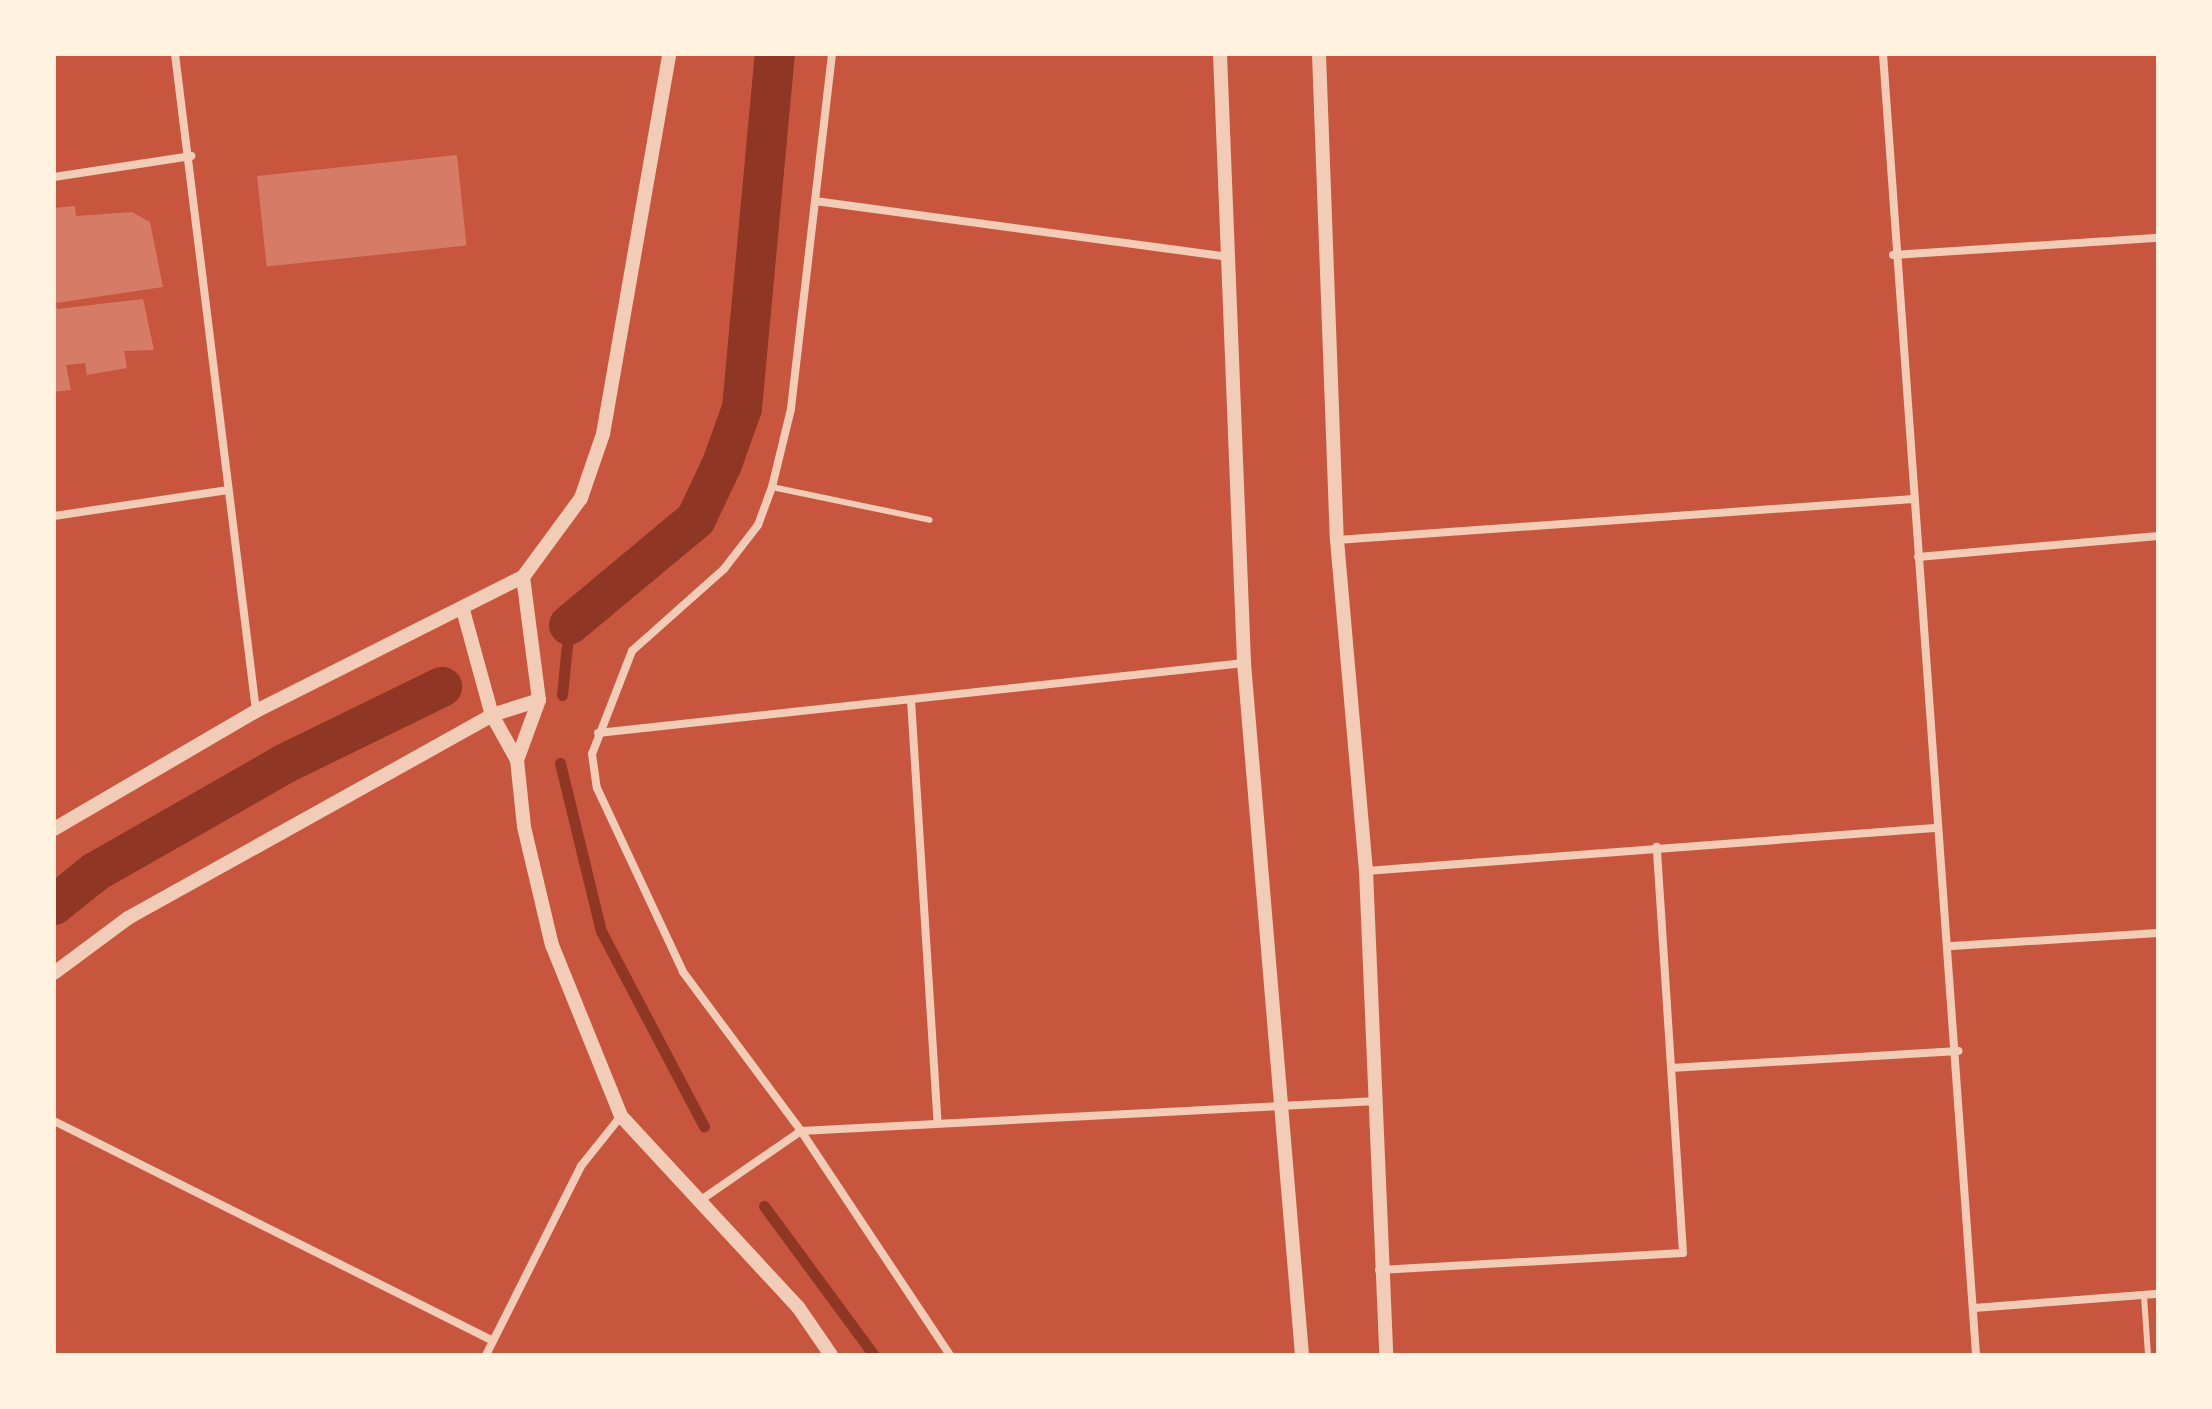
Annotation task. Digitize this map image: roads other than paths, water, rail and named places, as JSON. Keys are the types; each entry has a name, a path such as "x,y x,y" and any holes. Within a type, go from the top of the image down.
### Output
{"street":[{"path":"175,54 191,156 256,711"},
{"path":"54,829 256,711 463,610 523,577 581,498 603,434 669,54"},
{"path":"832,54 791,409 772,487 758,525 724,569 632,651 592,754 597,788 683,972 801,1131 950,1355"},
{"path":"1220,54 1244,663 1285,1106 1302,1355"},
{"path":"1319,54 1337,540 1366,871 1377,1101 1378,1270 1386,1355"},
{"path":"1883,54 1893,255 1914,499 1934,828 1952,946 1976,1355"},
{"path":"54,177 191,156"},
{"path":"815,201 1229,257"},
{"path":"1893,255 2158,238"},
{"path":"54,516 228,490"},
{"path":"1337,540 1914,499"},
{"path":"1918,557 2158,536"},
{"path":"517,760 539,700 523,577"},
{"path":"463,610 492,715 517,760 524,827 552,945 621,1116 697,1203 798,1307 831,1355"},
{"path":"598,733 1244,663"},
{"path":"54,973 128,918 492,715 539,700"},
{"path":"911,700 937,1119"},
{"path":"1366,871 1934,828"},
{"path":"1378,1270 1683,1253 1657,847"},
{"path":"1952,946 2158,933"},
{"path":"1671,1068 1958,1051"},
{"path":"697,1203 801,1131 937,1119 1377,1101"},
{"path":"486,1355 589,1153 621,1116"},
{"path":"54,1121 493,1341"},
{"path":"1974,1308 2158,1294"}],"lane":[{"path":"772,487 930,520"},
{"path":"2144,1296 2148,1355"}],"waterway":[{"path":"569,625 696,519 722,464 742,408 775,54"},
{"path":"562,695 569,625"},
{"path":"54,905 95,872 284,764 442,687"},
{"path":"560,763 601,931 704,1126"},
{"path":"764,1206 874,1355"}]}
